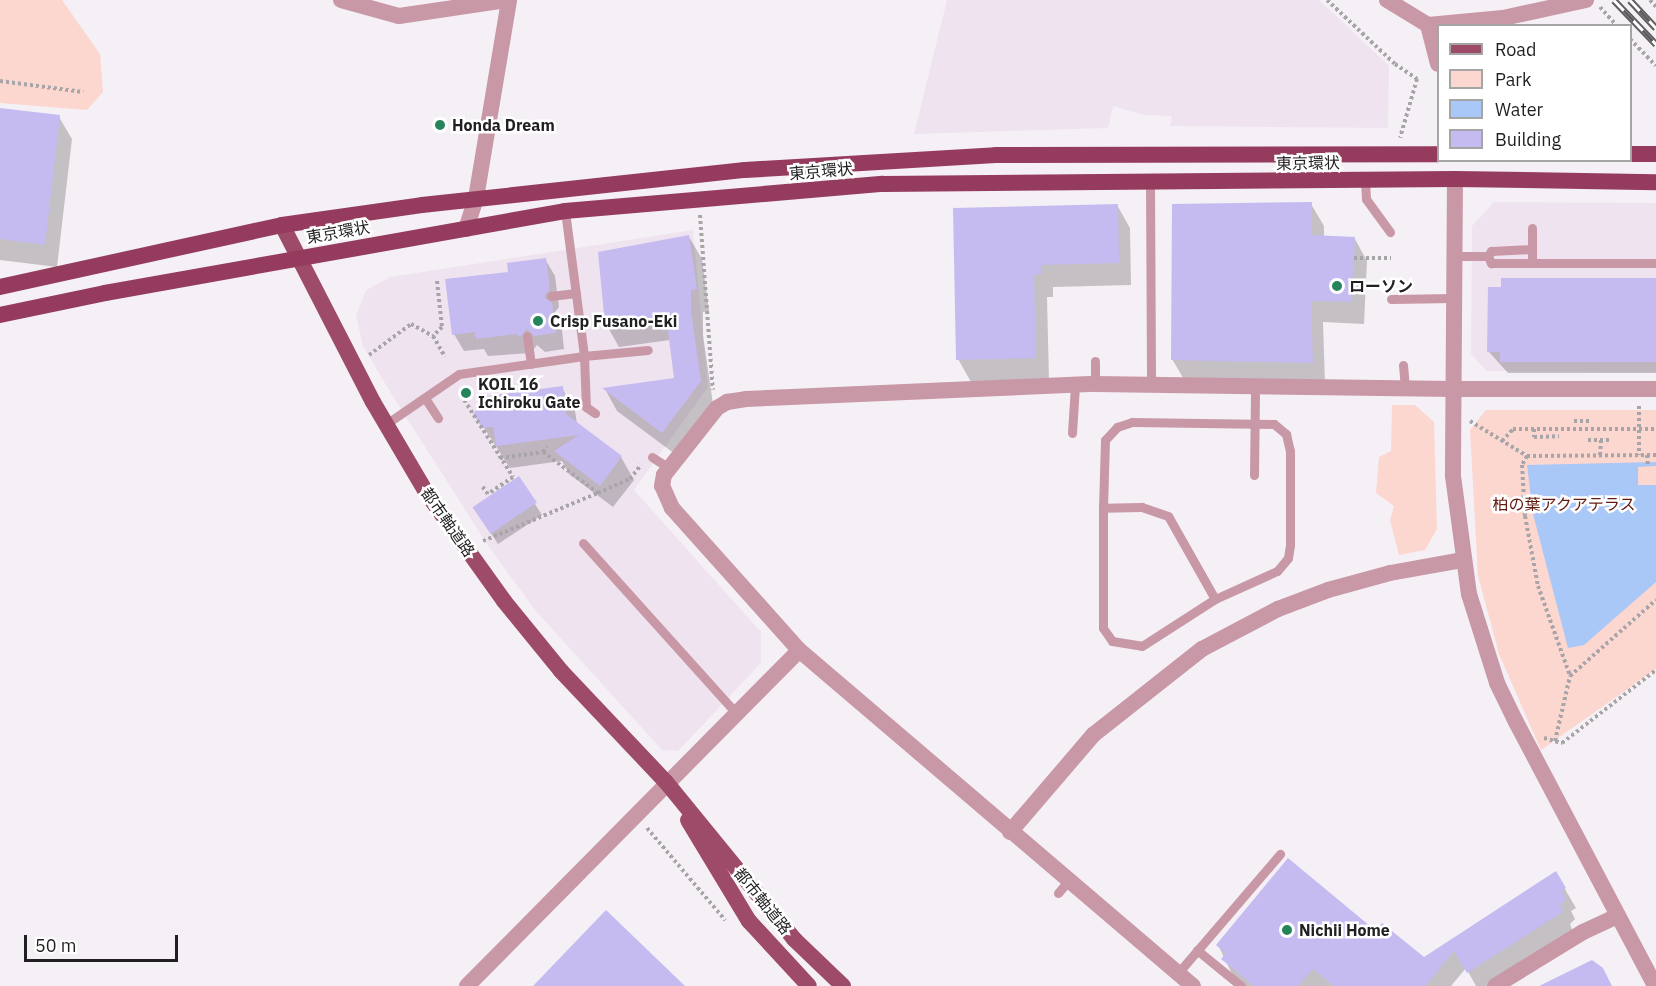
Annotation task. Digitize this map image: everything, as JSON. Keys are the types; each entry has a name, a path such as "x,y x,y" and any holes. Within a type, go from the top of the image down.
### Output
{"highway":[{"name":"東京環状","path":"0,287 282,225 476,198 745,170 996,155 1437,154"},
{"path":"1632,154 1656,154"},
{"name":"東京環状","path":"0,315 297,258 565,212 883,184 1455,179 1656,182"}],"main road":[{"name":"都市軸道路","path":"282,225 297,258 386,424 426,492 504,601 561,671 666,782 794,939 843,986"},
{"name":"都市軸道路","path":"666,782 749,921 809,986"}],"street":[{"path":"341,0 400,8 508,0 476,198 466,229"},
{"path":"1387,0 1428,25 1437,24"},
{"path":"1439,24 1503,18 1586,0"},
{"path":"1428,25 1437,60"},
{"path":"1455,179 1453,476 1462,560 1497,682 1655,986"},
{"path":"1193,986 1063,887 1010,832 799,650 672,508 662,486 669,468 708,417 727,402 1095,384 1405,389 1656,389"},
{"path":"1010,832 1093,735 1202,649 1278,609 1328,590 1390,573 1462,560"},
{"path":"469,985 666,782 799,650"},
{"path":"1495,986 1583,932 1617,916"}],"lane":[{"path":"1365,180 1366,199 1390,232"},
{"path":"1150,183 1151,384"},
{"path":"565,212 584,356 586,407 595,413"},
{"path":"1532,228 1532,263"},
{"path":"1488,256 1491,251 1532,249"},
{"path":"1454,256 1488,256"},
{"path":"1488,256 1491,263 1656,263"},
{"path":"551,296 576,293"},
{"path":"1391,299 1454,298"},
{"path":"527,336 531,364"},
{"path":"386,424 459,374 584,356 648,350"},
{"path":"1095,361 1095,384"},
{"path":"1403,365 1405,389"},
{"path":"1072,433 1075,385"},
{"path":"1254,475 1255,387"},
{"path":"425,398 438,418"},
{"path":"1132,422 1274,424 1286,434 1290,451 1288,558 1277,571 1215,599 1142,646 1112,641 1103,628 1102,508 1103,452 1106,440 1117,427 1132,422"},
{"path":"652,456 669,468"},
{"path":"1102,508 1143,507 1168,516 1215,599"},
{"path":"583,543 736,713"},
{"path":"1178,973 1280,854"},
{"path":"1197,950 1241,986"}],"path":[{"path":"1327,0 1395,64 1417,79 1395,154"},
{"path":"1593,0 1615,24"},
{"path":"1650,0 1656,7"},
{"path":"1632,41 1656,66"},
{"path":"0,81 82,92"},
{"path":"700,214 713,391"},
{"path":"1354,258 1391,258"},
{"path":"433,336 442,327 437,281"},
{"path":"367,357 411,324 433,336 445,357"},
{"path":"461,395 513,477 488,494 482,486"},
{"path":"1639,402 1639,455"},
{"path":"1464,417 1527,456 1656,455"},
{"path":"1578,429 1576,421 1590,421"},
{"path":"1502,441 1513,429 1656,429"},
{"path":"1534,429 1534,436 1559,436"},
{"path":"1588,440 1611,441"},
{"path":"1600,455 1601,440"},
{"path":"543,452 547,446"},
{"path":"500,458 543,452 598,493"},
{"path":"1647,455 1648,466"},
{"path":"1527,456 1522,465 1525,516 1538,586 1570,676 1555,741"},
{"path":"483,541 630,479 640,465"},
{"path":"1570,676 1656,600"},
{"path":"1555,747 1656,670"},
{"path":"1539,736 1562,743"},
{"path":"639,834 647,828 729,926"}],"shaded area":[{"path":"947,0 1319,0 1389,66 1388,128 1170,126 1172,116 1144,115 1113,106 1108,128 914,134"},
{"path":"1494,202 1656,203 1656,372 1487,371 1471,354 1472,226"},
{"path":"693,230 708,387 634,490 761,632 761,663 678,751 662,750 535,610 487,544 392,395 363,346 356,316 366,290 390,277"}],"green space":[{"path":"0,0 62,0 100,54 103,92 87,110 0,103"},
{"path":"1392,405 1415,405 1434,422 1437,529 1425,550 1399,555 1390,520 1394,506 1376,493 1379,457 1391,451"},
{"name":"柏の葉アクアテラス","path":"1486,410 1656,410 1656,669 1541,750 1499,654 1478,576 1470,430"}],"water":[{"path":"1656,462 1656,466 1638,467 1638,485 1656,485 1656,582 1584,645 1568,648 1533,514 1527,465"}],"building":[{"path":"0,108 60,115 45,245 0,239"},
{"path":"1312,202 1312,235 1355,237 1352,302 1311,301 1313,363 1171,360 1172,204"},
{"path":"1118,204 1119,263 1041,265 1041,274 1034,275 1036,358 956,360 953,208"},
{"path":"689,235 697,289 691,290 691,311 701,381 662,433 602,388 674,378 666,316 605,325 598,252"},
{"path":"546,258 550,289 544,297 552,303 556,333 534,336 527,329 520,337 516,334 476,339 475,332 452,335 445,279 508,272 507,263"},
{"path":"1501,278 1656,278 1656,362 1500,362 1500,352 1487,352 1488,287 1501,287"},
{"path":"563,386 566,414 622,456 600,486 554,451 579,435 496,446 493,427 482,428 473,414 487,396"},
{"path":"519,476 537,503 490,534 473,507"},
{"path":"1288,858 1376,931 1382,923 1424,957 1556,871 1566,888 1562,891 1566,900 1560,904 1563,912 1467,973 1454,951 1425,986 1334,986 1313,969 1298,986 1254,986 1221,959 1226,953 1216,945"},
{"path":"606,910 685,986 533,986"},
{"path":"1592,960 1603,968 1612,986 1539,986"}],"railway":[{"path":"1614,0 1656,44"},
{"path":"1630,0 1656,28"}],"place":[{"name":"Honda Dream","path":"440,125"},
{"name":"ローソン","path":"1337,286"},
{"name":"Crisp Fusano-Eki","path":"538,321"},
{"name":"KOIL 16 Ichiroku Gate","path":"466,393"},
{"name":"Nichii Home","path":"1287,930"}]}
